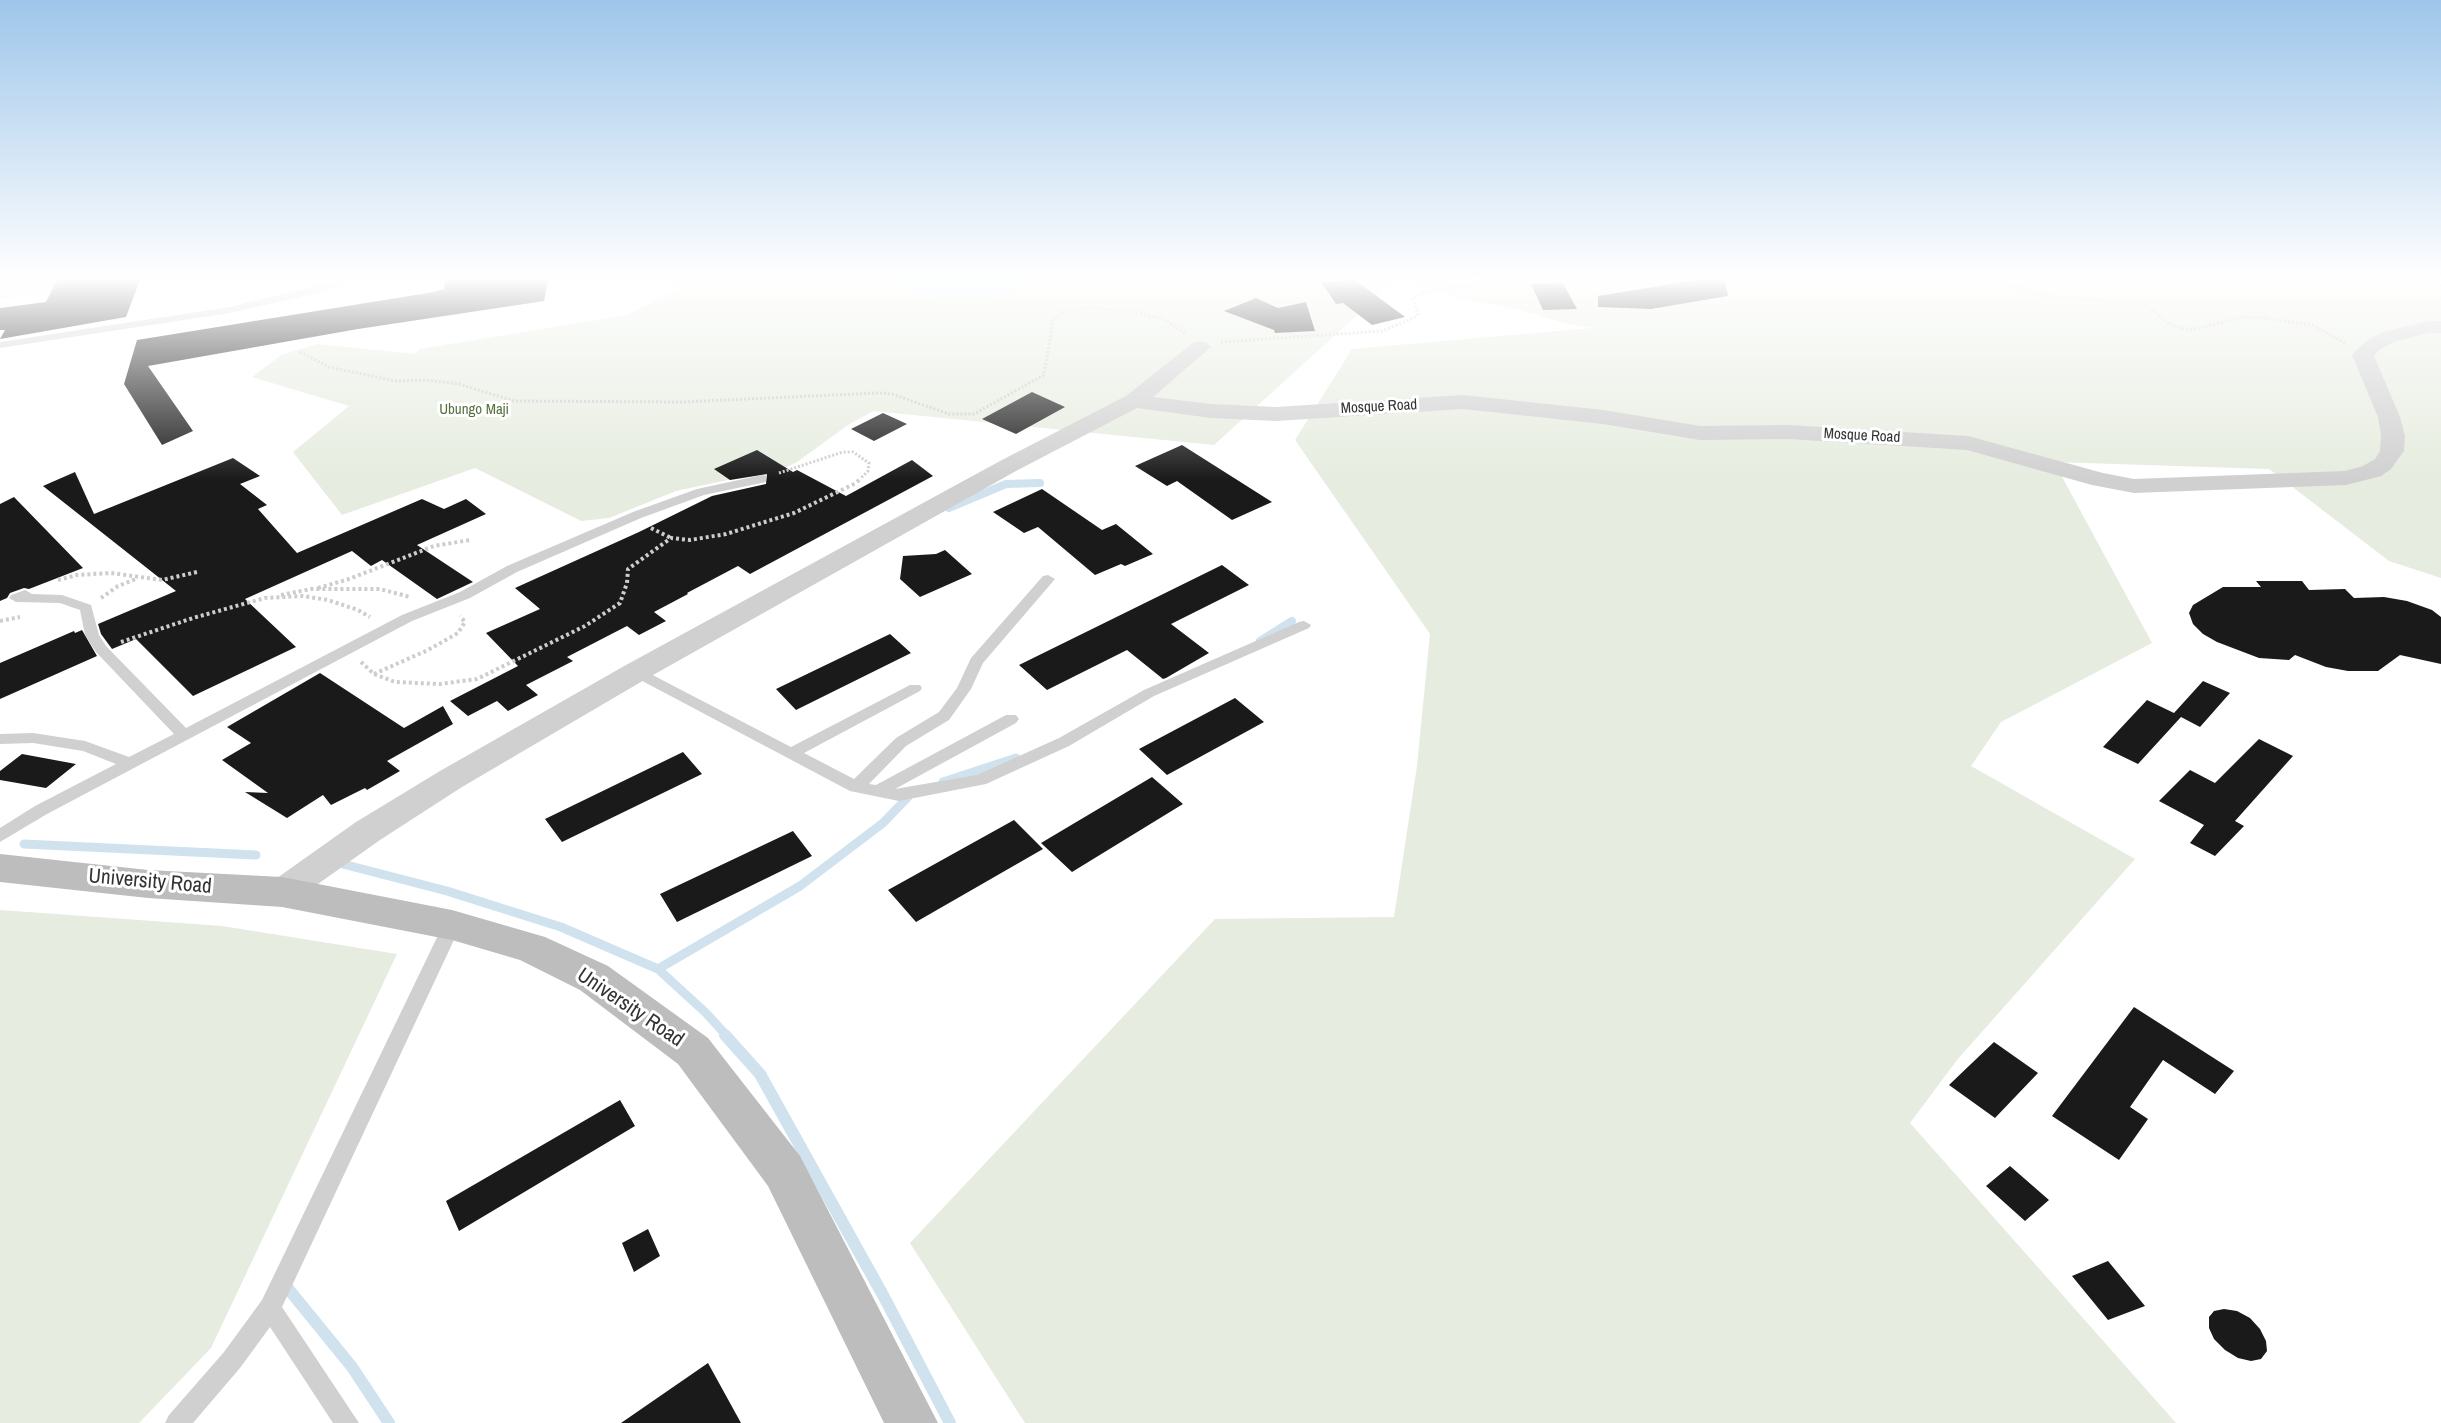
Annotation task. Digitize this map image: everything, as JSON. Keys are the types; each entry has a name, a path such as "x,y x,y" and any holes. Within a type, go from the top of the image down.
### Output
{"street":[{"path":"282,892 368,831 441,785 636,672 747,612 776,593 1008,466 1134,401 1207,346"},
{"path":"2363,355 2375,346"},
{"name":"Mosque Road","path":"1134,401 1211,411 1276,414 1463,402 1603,417 1700,433 1788,432 1968,443 2101,480 2134,486 2233,483 2346,478 2372,471 2383,464 2392,451 2393,436 2389,417 2363,355"},
{"name":"University Road","path":"0,868 148,884 282,892 452,925 531,948 594,978 693,1051 784,1171 912,1423"}],"lane":[{"path":"0,837 41,810 407,618 465,595 512,569 587,535 701,492 762,479"},
{"path":"856,787 901,742 944,716 964,689 976,661 1048,579"},
{"path":"25,594 16,598 62,599 86,608 92,635 101,648 184,736"},
{"path":"636,672 856,787 899,795 980,780 1064,742 1149,693 1304,625"},
{"path":"790,754 915,688"},
{"path":"878,791 1011,719"},
{"path":"0,739 33,738 85,746 132,764"},
{"path":"177,1423 232,1360 270,1308 452,925"},
{"path":"270,1308 347,1423"}],"path":[{"path":"300,352 329,367 396,381 425,380 459,384 514,400 553,403 682,402 877,393 892,394 949,414 974,414 1044,375 1049,346"},
{"path":"2350,346 2363,355"},
{"path":"311,590 349,579 434,546 470,540"},
{"path":"25,594 55,581 77,575 111,573 162,580 197,572"},
{"path":"86,608 118,586 137,578"},
{"path":"374,674 428,650 459,633 465,622 457,613"}],"green space":[{"name":"Ubungo Maji","path":"309,346 340,346 414,354 420,349 436,346 1323,346 1214,445 873,411 848,425 797,462 771,475 737,478 676,491 609,518 581,521 475,468 342,515 293,452 349,406 252,377 281,355"},
{"path":"1382,346 2441,346 2441,578 2389,561 2269,469 2054,462 2152,643 2001,722 1971,766 2135,859 1957,1060 1910,1123 2176,1423 1025,1423 910,1243 1215,919 1394,917 1417,766 1430,634 1295,440 1352,349"},
{"path":"0,910 222,926 397,954 211,1348 139,1423 0,1423"}],"building":[{"path":"135,346 259,346 148,366 193,431 162,445 124,384"},
{"path":"1032,392 1065,407 1016,434 982,419"},
{"path":"883,413 907,424 874,441 851,429"},
{"path":"1182,445 1272,502 1232,520 1177,481 1167,486 1135,466"},
{"path":"757,450 793,472 797,470 846,496 912,460 933,476 750,574 738,566 687,593 654,612 666,621 639,635 627,626 567,657 573,661 526,685 538,695 508,711 497,701 468,716 450,701 518,666 486,633 540,609 515,588 712,496 766,484 767,474 730,480 714,469"},
{"path":"233,458 260,476 240,484 267,505 258,509 297,553 422,499 444,509 466,499 486,514 417,545 473,582 437,599 382,560 371,566 352,551 245,599 296,647 193,696 136,639 112,649 101,634 98,624 176,591 43,486 75,472 94,514"},
{"path":"1042,489 1102,530 1116,524 1153,554 1095,575 1038,527 1024,533 993,512"},
{"path":"14,497 83,568 29,589 24,588 10,593 7,598 0,601 0,504"},
{"path":"945,550 972,574 920,597 900,579 903,556 936,554"},
{"path":"1222,565 1249,585 1171,624 1209,653 1166,678 1163,679 1127,650 1047,690 1019,665"},
{"path":"2256,581 2302,581 2309,590 2345,589 2354,598 2384,597 2407,601 2432,610 2441,617 2441,664 2400,655 2378,671 2348,671 2326,667 2295,655 2289,660 2259,658 2217,642 2203,634 2193,624 2189,613 2193,605 2223,587 2261,587"},
{"path":"82,630 97,656 0,699 0,663 74,631 75,633"},
{"path":"890,634 911,653 796,710 776,689"},
{"path":"320,673 404,728 443,706 453,724 387,761 400,771 367,790 365,788 331,805 323,795 287,818 245,792 268,793 222,760 251,743 227,727"},
{"path":"2203,681 2230,693 2200,727 2181,717 2138,764 2103,747 2147,700 2174,713"},
{"path":"1235,698 1264,722 1167,775 1139,749"},
{"path":"2259,739 2293,756 2235,821 2244,826 2215,856 2190,843 2204,825 2159,801 2190,770 2215,783"},
{"path":"683,752 702,774 562,842 545,819"},
{"path":"22,754 76,764 46,788 0,780 0,771"},
{"path":"1152,777 1183,804 1072,872 1041,843"},
{"path":"1014,820 1043,849 916,922 888,890"},
{"path":"793,831 812,856 677,922 660,894"},
{"path":"2134,1007 2234,1071 2215,1094 2163,1060 2130,1107 2148,1119 2119,1160 2052,1116"},
{"path":"1994,1042 2038,1073 1995,1118 1949,1085"},
{"path":"620,1100 635,1126 459,1231 446,1201"},
{"path":"2010,1166 2049,1200 2025,1221 1986,1186"},
{"path":"648,1229 660,1256 634,1272 622,1243"},
{"path":"2108,1261 2145,1306 2108,1320 2072,1276"},
{"path":"2224,1309 2237,1311 2250,1318 2260,1329 2266,1341 2267,1351 2261,1359 2251,1361 2238,1358 2214,1339 2209,1328 2209,1317 2214,1311"},
{"path":"708,1363 741,1423 621,1423"}],"waterway":[{"path":"949,508 1006,484 1040,483"},
{"path":"1260,641 1292,621"},
{"path":"943,782 1016,758"},
{"path":"658,969 800,886 883,823 908,797"},
{"path":"24,844 256,855"},
{"path":"335,862 447,891 561,927 658,969"},
{"path":"658,969 706,1013 727,1036"},
{"path":"725,1035 760,1074 884,1297 950,1423"},
{"path":"286,1286 352,1367 389,1423"}]}
